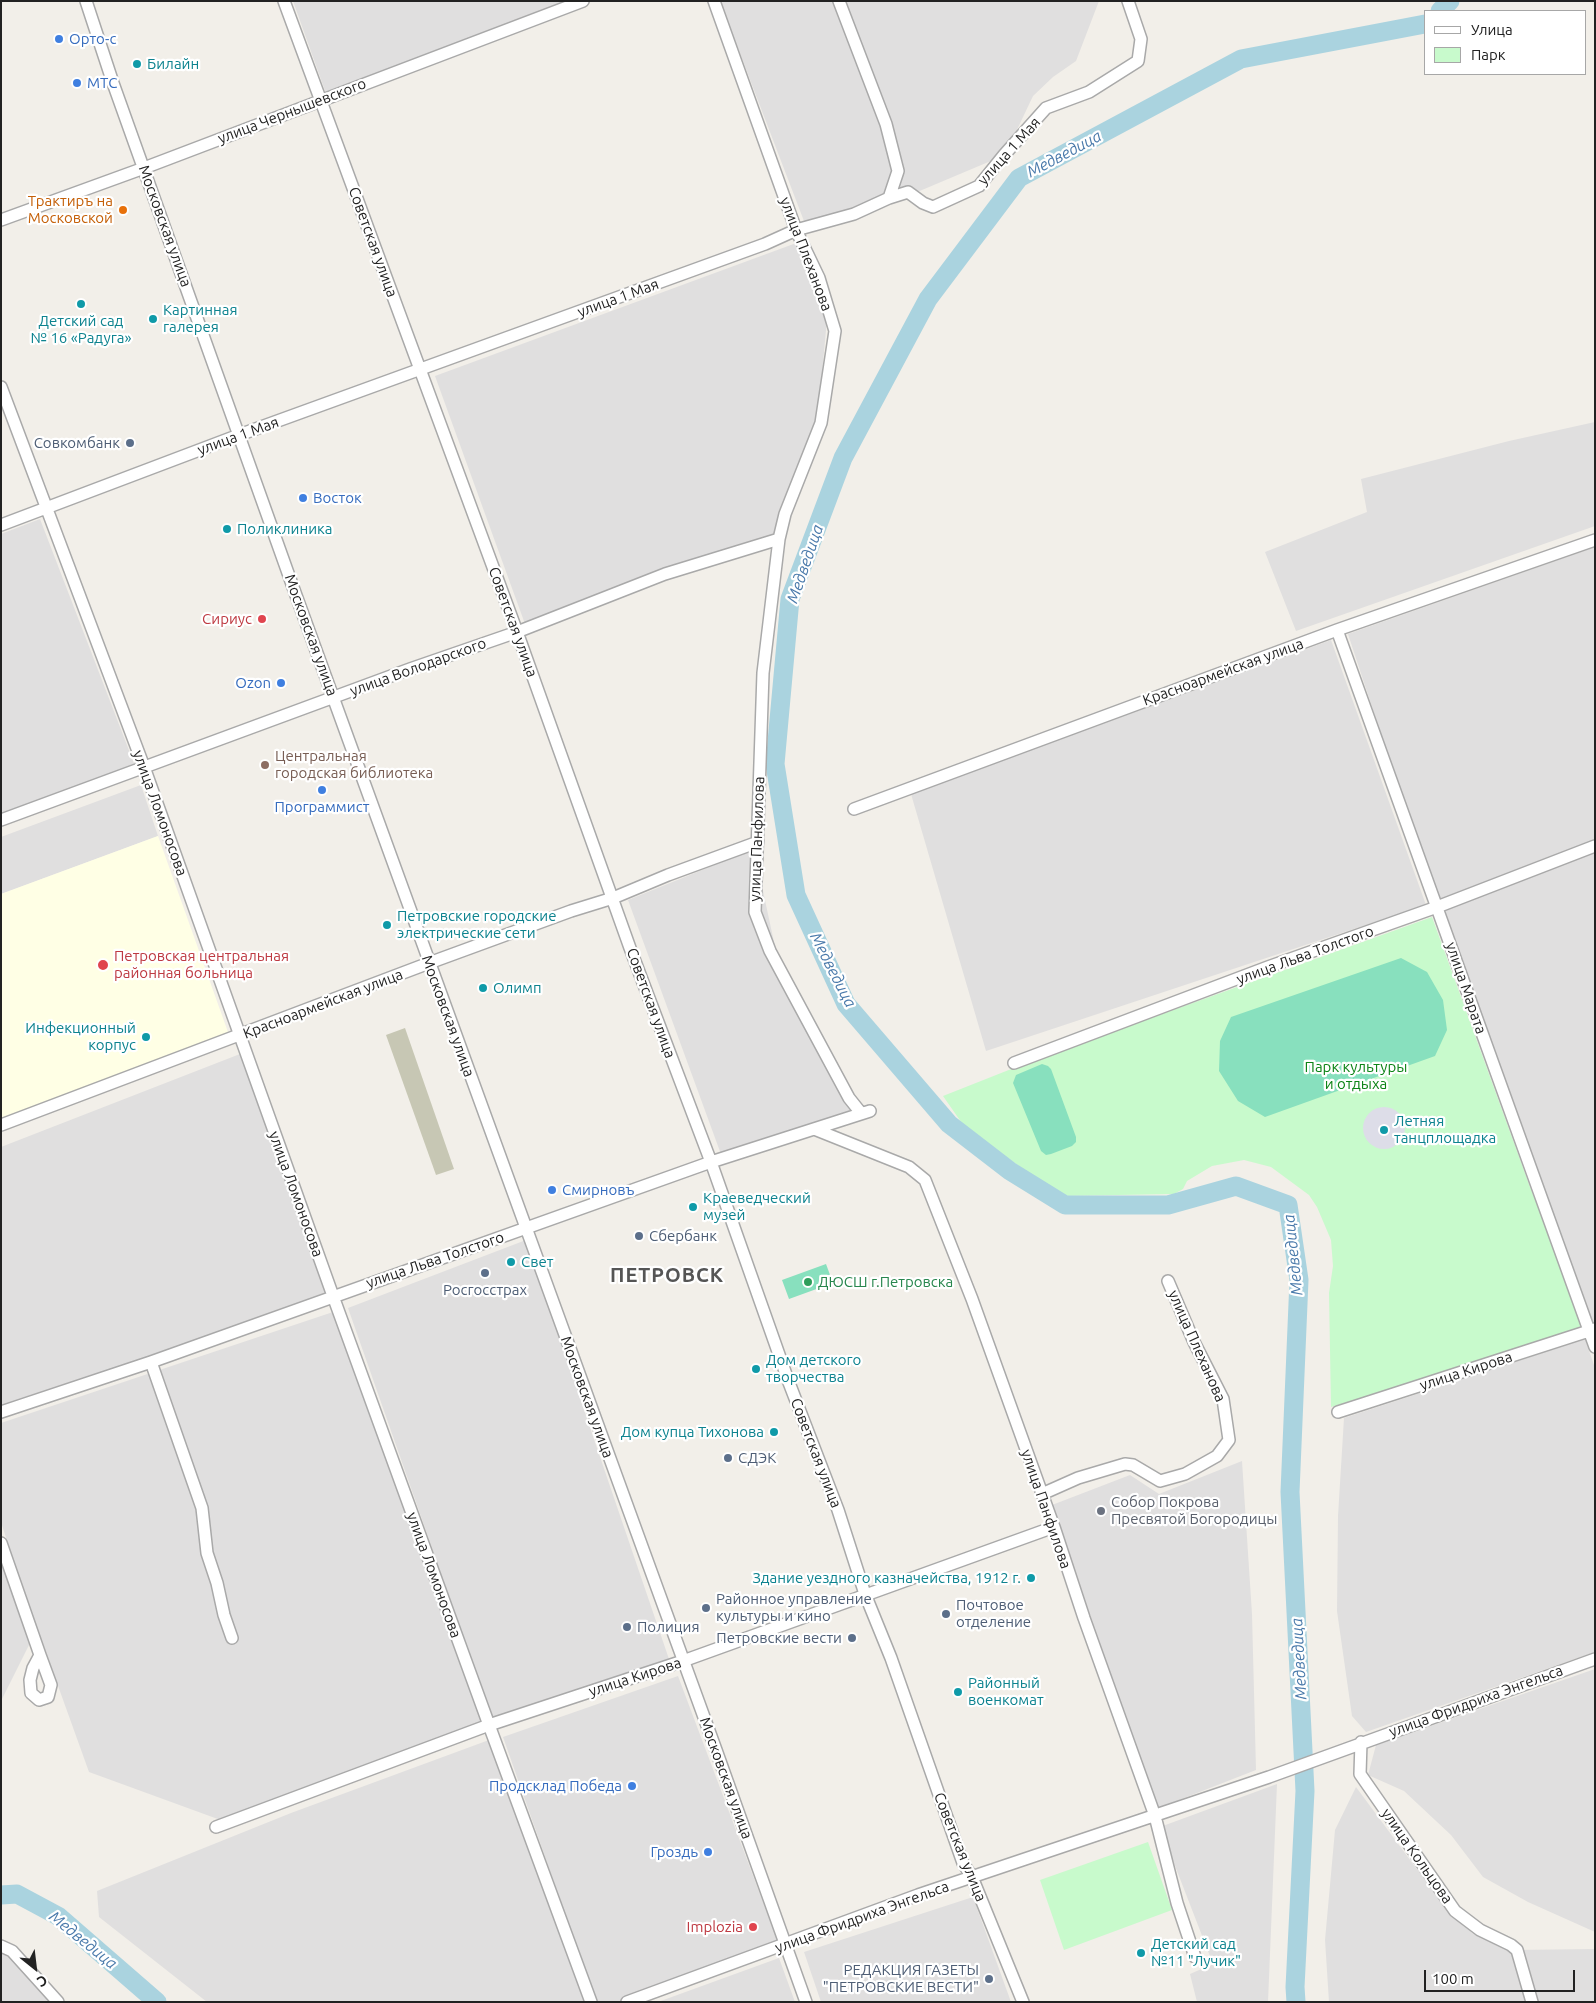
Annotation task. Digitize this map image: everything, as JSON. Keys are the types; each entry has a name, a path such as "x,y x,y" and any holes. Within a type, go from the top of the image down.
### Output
{"street":[{"name":"Московская улица","path":"86,1 333,698 806,2002"},
{"name":"Советская улица","path":"284,1 711,1162 788,1380 838,1510 865,1594 894,1667 963,1862 972,1877 1023,2002"},
{"name":"улица Чернышевского","path":"1,220 144,168 583,1"},
{"name":"улица Плеханова","path":"714,1 796,230 819,278 835,331 821,423 785,514 779,539"},
{"path":"839,1 886,124 898,171 889,198"},
{"name":"улица 1 Мая","path":"1,525 239,435 765,244 796,230 854,214 889,198 908,192 923,203 933,207 979,186 1046,108 1089,92 1138,61 1141,39 1128,1"},
{"name":"улица Ломоносова","path":"1,387 144,767 333,1296 489,1726 592,2002"},
{"name":"улица Володарского","path":"1,820 517,632 665,574 779,539"},
{"name":"улица Панфилова","path":"779,539 762,673 755,912 775,960 849,1098 865,1112"},
{"name":"Красноармейская улица","path":"854,808 1337,630 1595,540"},
{"name":"улица Марата","path":"1337,630 1536,1186 1592,1330 1595,1347"},
{"name":"Красноармейская улица","path":"1,1125 429,963 571,911 613,898 668,875 758,842"},
{"name":"улица Льва Толстого","path":"1014,1062 1268,967 1437,907 1595,846"},
{"name":"улица Льва Толстого","path":"1,1412 152,1362 711,1162 865,1112"},
{"name":"улица Панфилова","path":"814,1129 909,1167 925,1180 972,1299 1155,1816 1177,1903 1195,1957"},
{"name":"улица Плеханова","path":"1042,1494 1078,1478 1126,1464 1160,1481 1185,1474 1217,1456 1229,1440 1223,1398 1194,1342 1168,1281"},
{"name":"улица Кирова","path":"1338,1412 1592,1330"},
{"path":"152,1362 202,1508 207,1553 218,1583 224,1616 232,1638"},
{"name":"улица Кирова","path":"216,1827 489,1726 683,1661 1054,1527"},
{"path":"1,1543 40,1654"},
{"name":"улица Фридриха Энгельса","path":"626,2002 972,1877 1269,1777 1595,1659"},
{"name":"улица Кольцова","path":"1359,1744 1360,1774 1455,1911 1480,1930 1511,1945 1517,1950 1532,2002"},
{"path":"1,1946 12,1951 58,2002"}],"shaded area":[{"path":"293,1 575,1 329,102"},
{"path":"720,1 1099,1 1076,61 1053,77 1033,96 1005,155 903,198 807,229"},
{"path":"799,242 827,319 817,429 783,534 525,624 435,376"},
{"path":"1595,422 1595,526 1296,631 1265,552 1367,512 1361,479 1509,441"},
{"path":"40,519 135,766 1,817 1,534"},
{"path":"1595,547 1595,840 1436,901 1348,634"},
{"path":"1331,640 1426,905 986,1051 911,794"},
{"path":"141,785 158,836 1,894 1,837"},
{"name":"Петровская центральная районная больница","path":"158,836 229,1035 1,1118 1,894"},
{"path":"754,849 777,956 856,1115 722,1157 628,900"},
{"path":"1595,852 1595,1324 1593,1325 1442,911"},
{"path":"405,1028 454,1169 436,1175 386,1035"},
{"path":"240,1054 329,1296 1,1406 1,1147"},
{"name":"Летняя танцплощадка","path":"1384,1107 1392,1109 1401,1117 1405,1128 1403,1136 1395,1145 1384,1149 1376,1147 1367,1139 1363,1128 1365,1120 1373,1111"},
{"path":"526,1240 670,1662 494,1725 348,1308"},
{"path":"336,1311 484,1724 226,1822 89,1772 1,1522 1,1423"},
{"path":"1585,1339 1595,1368 1595,1652 1366,1732 1352,1716 1337,1611 1338,1516 1344,1418"},
{"path":"1242,1461 1252,1614 1256,1770 1156,1809 1052,1505 1130,1475 1159,1494"},
{"path":"1,1556 30,1643 1,1701"},
{"path":"1595,1669 1595,1932 1528,1902 1483,1877 1451,1835 1404,1791 1368,1775 1376,1745"},
{"path":"678,1676 778,1942 624,2002 596,2002 503,1737"},
{"path":"489,1740 584,2002 207,2002 99,1917 97,1891 291,1813"},
{"path":"1277,1784 1268,2002 1197,2002 1190,1974 1213,1964 1160,1827"},
{"path":"1356,1787 1416,1868 1472,1933 1513,1950 1595,1949 1595,2002 1329,2002 1325,1940 1335,1830"},
{"path":"973,1897 1011,2002 821,2002 804,1952"},
{"path":"1,1952 9,1956 51,2002 1,2002"},
{"path":"779,1958 795,2002 658,2002"}],"green space":[{"name":"Парк культуры и отдыха","path":"1432,917 1530,1187 1586,1330 1331,1407 1329,1293 1333,1266 1331,1240 1317,1207 1309,1195 1271,1167 1244,1160 1212,1166 1187,1181 1183,1189 1174,1194 1062,1196 966,1129 943,1096 1034,1060"},
{"path":"1401,958 1427,972 1443,1000 1447,1030 1435,1056 1265,1117 1238,1101 1219,1071 1220,1041 1231,1017"},
{"path":"1042,1064 1051,1069 1076,1137 1076,1142 1072,1146 1046,1155 1041,1151 1013,1083 1016,1075"},
{"name":"ДЮСШ г.Петровска","path":"826,1264 833,1283 789,1299 782,1280"},
{"path":"1148,1842 1172,1910 1064,1950 1040,1880"}],"waterway":[{"name":"Медведица","path":"1441,10 1450,1"},
{"name":"Медведица","path":"1296,2002 1295,1987 1305,1791 1290,1492 1299,1280 1288,1205 1236,1186 1168,1205 1065,1205 1010,1171 949,1124 846,1004 796,895 775,764 790,599 843,458 928,299 1019,178 1241,59 1424,24"},
{"name":"Медведица","path":"1,1895 17,1894 58,1916 157,2002"}],"place":[{"name":"Орто-с","path":"59,39"},
{"name":"Билайн","path":"137,64"},
{"name":"МТС","path":"77,83"},
{"name":"Трактиръ на Московской","path":"123,210"},
{"name":"Детский сад № 16 «Радуга»","path":"81,304"},
{"name":"Картинная галерея","path":"153,319"},
{"name":"Совкомбанк","path":"130,443"},
{"name":"Восток","path":"303,498"},
{"name":"Поликлиника","path":"227,529"},
{"name":"Сириус","path":"262,619"},
{"name":"Ozon","path":"281,683"},
{"name":"Центральная городская библиотека","path":"265,765"},
{"name":"Программист","path":"322,790"},
{"name":"Петровские городские электрические сети","path":"387,925"},
{"name":"Петровская центральная районная больница","path":"103,965"},
{"name":"Олимп","path":"483,988"},
{"name":"Инфекционный корпус","path":"146,1037"},
{"name":"Летняя танцплощадка","path":"1384,1130"},
{"name":"Смирновъ","path":"552,1190"},
{"name":"Краеведческий музей","path":"693,1207"},
{"name":"Сбербанк","path":"639,1236"},
{"name":"Свет","path":"511,1262"},
{"name":"Росгосстрах","path":"485,1273"},
{"name":"ДЮСШ г.Петровска","path":"808,1282"},
{"name":"Дом детского творчества","path":"756,1369"},
{"name":"Дом купца Тихонова","path":"774,1432"},
{"name":"СДЭК","path":"728,1458"},
{"name":"Собор Покрова Пресвятой Богородицы","path":"1101,1511"},
{"name":"Здание уездного казначейства, 1912 г.","path":"1031,1578"},
{"name":"Районное управление культуры и кино","path":"706,1608"},
{"name":"Почтовое отделение","path":"946,1614"},
{"name":"Полиция","path":"627,1627"},
{"name":"Петровские вести","path":"852,1638"},
{"name":"Районный военкомат","path":"958,1692"},
{"name":"Продсклад Победа","path":"632,1786"},
{"name":"Гроздь","path":"708,1852"},
{"name":"Implozia","path":"753,1927"},
{"name":"Детский сад №11 \"Лучик\"","path":"1141,1953"},
{"name":"РЕДАКЦИЯ ГАЗЕТЫ \"ПЕТРОВСКИЕ ВЕСТИ\"","path":"989,1979"}],"district":[{"name":"ПЕТРОВСК","path":"667,1275"}]}
